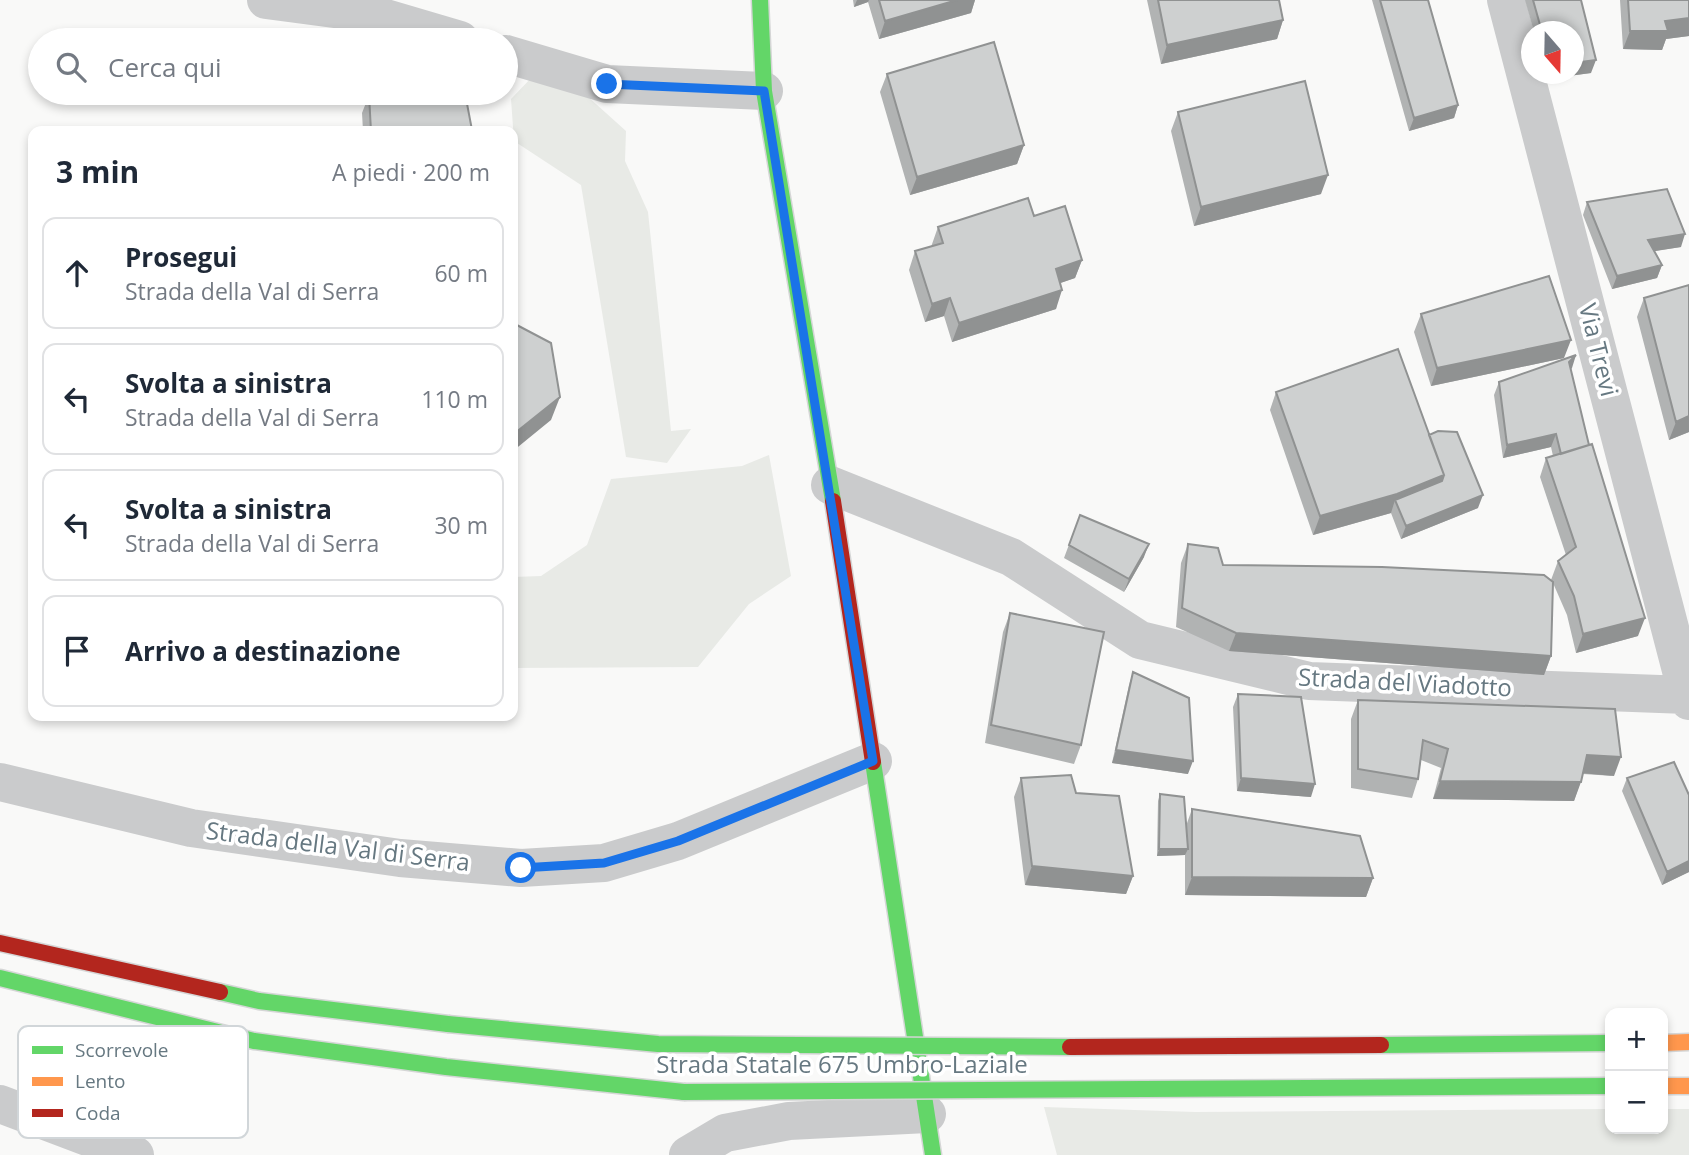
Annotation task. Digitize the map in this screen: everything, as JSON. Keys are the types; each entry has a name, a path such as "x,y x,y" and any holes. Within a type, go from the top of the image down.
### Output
{"main road":[{"path":"760,0 764,91 830,485 933,1155"},
{"name":"Strada Statale 675 Umbro-Laziale","path":"0,943 259,1001 449,1024 658,1044 1131,1047 1605,1043"},
{"name":"Strada Statale 675 Umbro-Laziale","path":"0,978 194,1026"},
{"name":"Strada Statale 675 Umbro-Laziale","path":"248,1040 446,1067 684,1092 1605,1086"},
{"path":"1668,1042 1689,1042"},
{"path":"1668,1086 1689,1086"}],"street":[{"path":"266,0 372,14 419,28"},
{"name":"Via Trevi","path":"1506,0 1688,698"},
{"path":"518,58 607,84 764,91"},
{"name":"Strada del Viadotto","path":"830,485 1011,557 1140,640 1309,681 1688,698"},
{"name":"Strada della Val di Serra","path":"0,782 191,828 400,858 521,868 604,863 678,841 873,761"},
{"path":"0,1104 18,1111"},
{"path":"688,1155 725,1133 789,1121 927,1114"},
{"path":"90,1138 135,1155"}],"shaded area":[{"path":"534,75 586,95 626,131 625,161 648,212 671,431 691,429 667,463 626,457 581,185 518,144 518,126 513,126 511,105 518,105 518,92"},
{"path":"769,455 791,576 749,604 698,667 518,668 518,577 541,576 587,545 611,479 742,466"},
{"path":"1044,1107 1195,1112 1605,1109 1605,1134 1668,1134 1668,1109 1689,1109 1689,1155 1057,1155"}],"building":[{"path":"879,0 957,0 885,21"},
{"path":"1158,0 1279,0 1283,20 1167,45"},
{"path":"1380,0 1428,0 1458,105 1414,118"},
{"path":"1533,0 1581,0 1596,60 1584,62 1584,21 1539,21"},
{"path":"1628,0 1689,0 1689,18 1665,21 1668,31 1630,31"},
{"path":"994,42 1024,145 917,177 887,74"},
{"path":"1305,81 1328,175 1201,207 1178,112"},
{"path":"370,105 467,105 471,126 371,126"},
{"path":"1667,189 1685,234 1648,240 1662,265 1617,276 1587,202"},
{"path":"1028,198 1034,216 1065,206 1082,260 1056,269 1062,290 959,323 950,298 932,304 915,251 943,243 938,227"},
{"path":"1549,276 1571,340 1437,368 1421,314"},
{"path":"1689,285 1689,416 1676,422 1644,298"},
{"path":"518,326 551,343 560,397 518,431"},
{"path":"1398,349 1444,475 1397,494 1320,516 1276,392"},
{"path":"1576,355 1569,362 1589,445 1561,454 1556,434 1507,445 1499,382"},
{"path":"1438,431 1457,432 1483,495 1406,526 1395,500 1442,481 1444,475 1429,435"},
{"path":"1592,444 1645,618 1583,634 1574,596 1558,561 1576,547 1546,458"},
{"path":"1080,515 1149,544 1129,579 1069,545"},
{"path":"1188,544 1218,548 1223,565 1382,567 1544,575 1553,582 1551,656 1236,633 1182,608"},
{"path":"1010,613 1104,632 1081,745 991,725"},
{"path":"1133,672 1189,698 1193,761 1116,750"},
{"path":"1238,694 1301,697 1315,784 1241,778"},
{"path":"1358,700 1615,709 1621,757 1587,755 1581,782 1440,781 1448,749 1423,740 1418,779 1358,769"},
{"path":"1674,762 1689,795 1689,861 1667,872 1627,778"},
{"path":"1071,775 1076,793 1119,796 1133,876 1032,866 1021,778"},
{"path":"1160,794 1184,797 1188,849 1159,849"},
{"path":"1192,809 1360,836 1373,878 1192,877"}],"traffic: fast":[{"path":"760,0 764,91 833,501"},
{"path":"873,762 933,1155"},
{"path":"0,978 194,1026"},
{"path":"220,992 259,1001 448,1024"},
{"path":"448,1024 658,1044 1070,1047"},
{"path":"248,1040 446,1067 684,1092"},
{"path":"1381,1045 1605,1043"},
{"path":"684,1092 1605,1086"}],"traffic: slow":[{"path":"1668,1043 1689,1042"},
{"path":"1668,1086 1689,1086"}],"traffic: jam":[{"path":"833,501 873,762"},
{"path":"0,943 220,992"},
{"path":"1070,1047 1381,1045"}],"route":[{"path":"521,868 604,863 678,841 873,761 764,91 607,84"}]}
